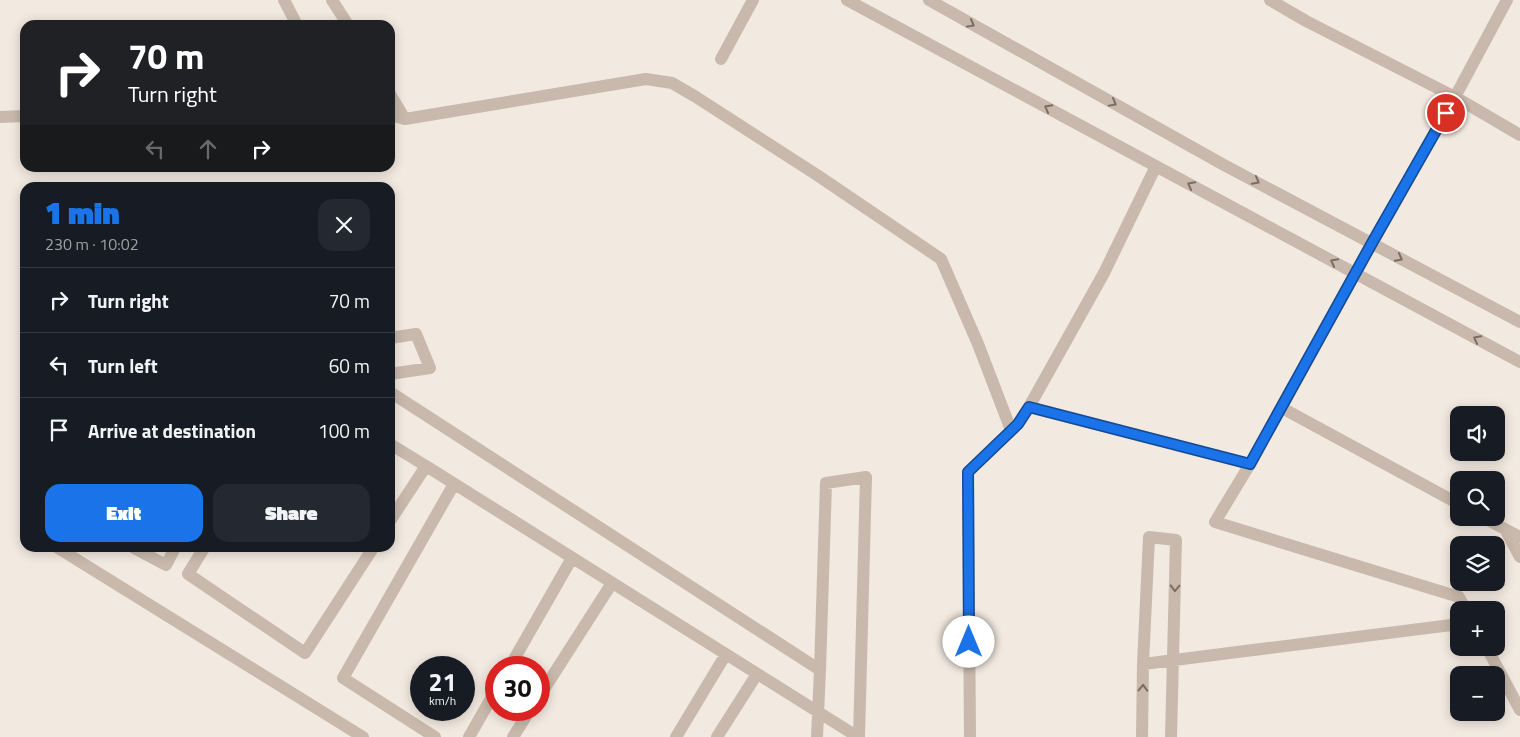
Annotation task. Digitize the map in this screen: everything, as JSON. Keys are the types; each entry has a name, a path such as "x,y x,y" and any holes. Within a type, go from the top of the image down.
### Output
{"street":[{"path":"284,0 294,20"},
{"path":"332,0 345,20"},
{"path":"721,59 753,0"},
{"path":"847,0 1520,362"},
{"path":"929,0 1216,160 1520,322"},
{"path":"1270,0 1306,21 1455,97 1520,135"},
{"path":"1461,601 1459,597 1215,522 1282,408 1507,0"},
{"path":"395,116 405,119 646,78 672,84 696,96 818,174 941,259 978,344 1011,430"},
{"path":"395,102 405,119"},
{"path":"0,117 20,116"},
{"path":"970,737 968,472 1018,424 1029,407 1104,273 1156,166"},
{"path":"395,337 416,334 430,368 395,373"},
{"path":"395,395 820,670"},
{"path":"1029,407 1250,464"},
{"path":"1282,408 1450,499"},
{"path":"395,447 858,737"},
{"path":"395,513 426,466"},
{"path":"817,737 826,482 866,477 858,737"},
{"path":"435,737 343,678 454,484"},
{"path":"1499,526 1520,537"},
{"path":"1505,529 1520,557"},
{"path":"1142,737 1143,664 1149,537 1176,540 1170,737"},
{"path":"64,552 363,737"},
{"path":"142,552 166,564 173,552"},
{"path":"202,552 188,574 305,654 370,552"},
{"path":"516,656 572,558"},
{"path":"550,680 612,583"},
{"path":"1143,664 1450,625"},
{"path":"676,737 726,654"},
{"path":"1490,656 1520,710"},
{"path":"717,737 757,674"},
{"path":"469,737 485,709"},
{"path":"513,737 523,721"}],"route":[{"path":"969,642 968,472 1018,424 1029,407 1250,464 1446,113"}]}
